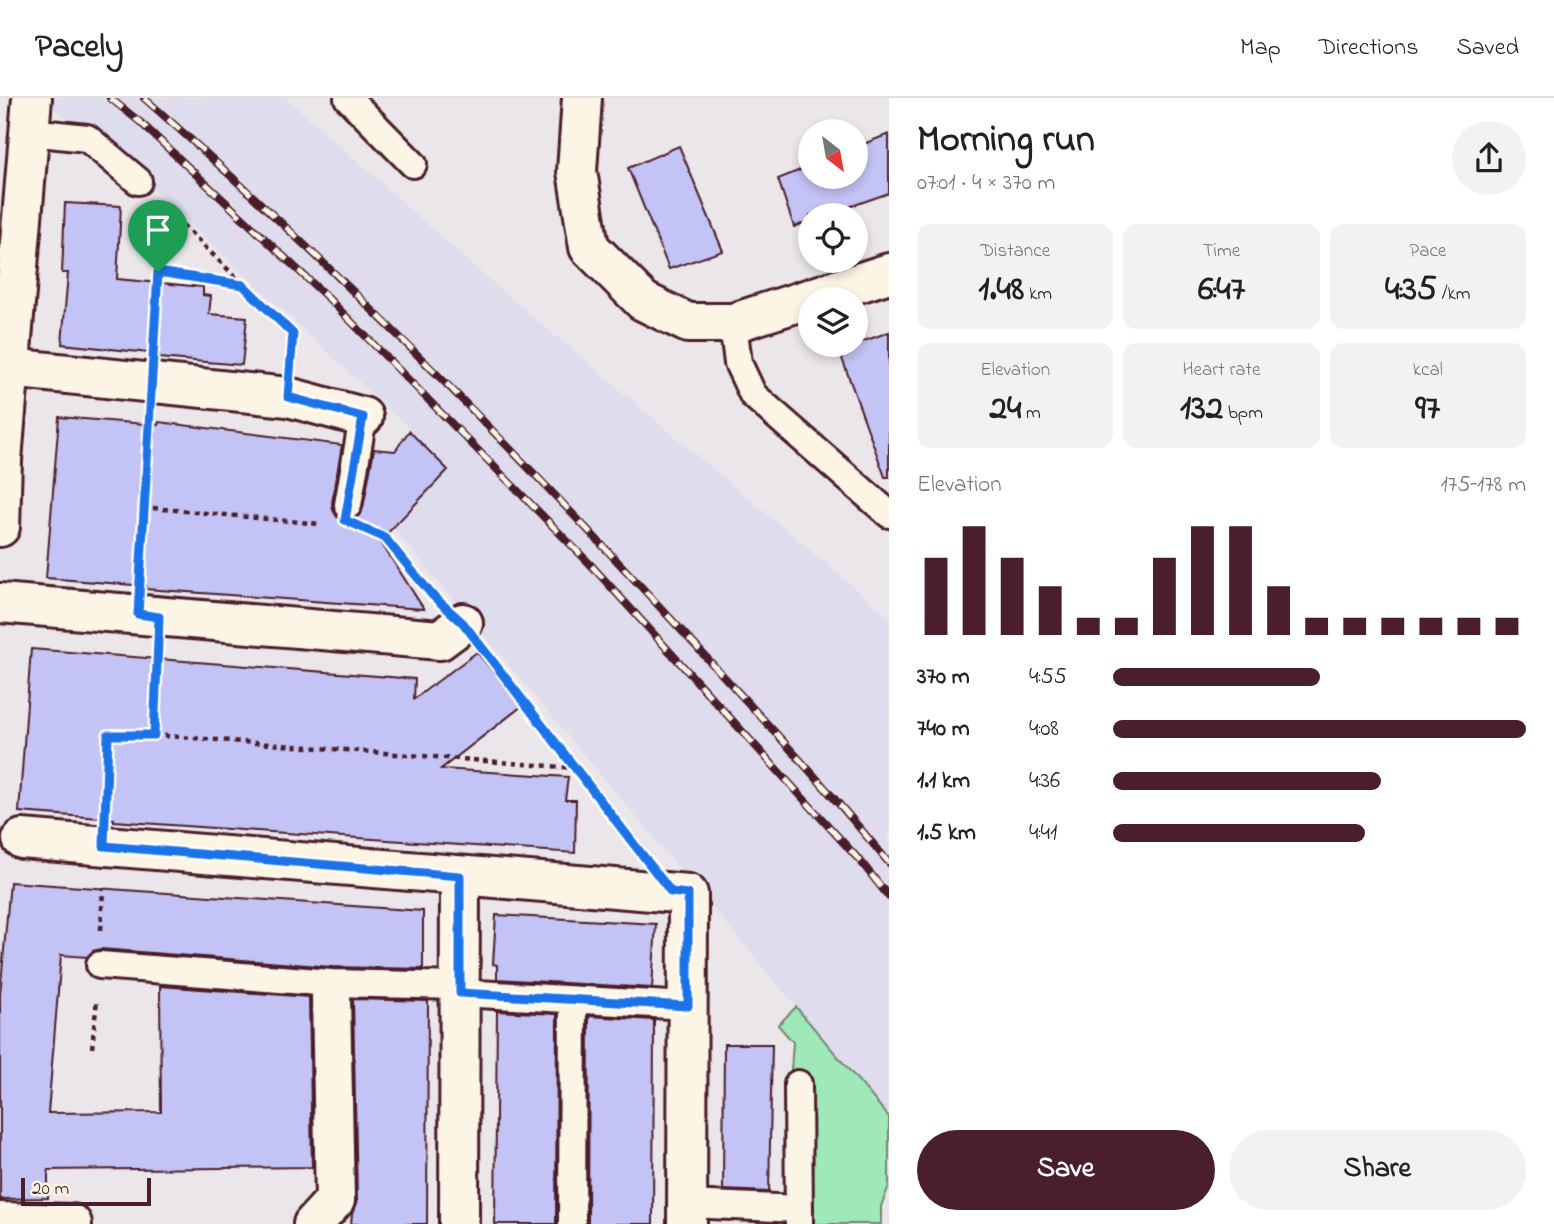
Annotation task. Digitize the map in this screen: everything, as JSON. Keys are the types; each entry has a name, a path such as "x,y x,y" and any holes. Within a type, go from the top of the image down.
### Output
{"street":[{"path":"582,98 577,171 589,247 643,301 688,323 733,323 889,273"},
{"path":"0,527 2,460 31,115"},
{"path":"10,368 288,397 363,417"},
{"path":"0,603 440,640 463,623"},
{"path":"22,839 679,893 688,1006 687,1214"},
{"path":"459,1224 460,876"},
{"path":"313,1224 335,1200 331,990"},
{"path":"0,1222 72,1224"}],"lane":[{"path":"348,98 413,164"},
{"path":"31,115 87,138 138,181"},
{"path":"733,323 738,363 753,395 889,514"},
{"path":"347,512 363,417"},
{"path":"100,965 331,990 460,990 688,1006"},
{"path":"572,1224 573,1000"},
{"path":"687,1214 799,1216 799,1084"}],"path":[{"path":"138,181 293,334 288,397"},
{"path":"154,735 143,507 158,272 243,285"},
{"path":"143,507 322,524 347,512 385,538 432,595 463,623 575,768 679,893"},
{"path":"104,846 108,735 154,735 575,768"}],"shaded area":[{"path":"41,98 286,98 497,287 889,617 889,1117 373,504 412,431 131,168"}],"green space":[{"path":"796,1007 889,1117 889,1186 881,1206 881,1224 799,1224 790,1084 793,1042 778,1025"}],"building":[{"path":"889,134 889,193 860,203 798,203 798,226 794,227 778,179 798,171 798,189 868,189 868,142"},
{"path":"679,146 723,251 669,269 628,168"},
{"path":"65,203 121,206 117,279 203,287 203,295 211,296 209,314 247,317 242,365 159,358 159,354 62,344 68,273 62,273"},
{"path":"889,332 889,477 885,477 842,357 868,357 868,340"},
{"path":"59,417 158,425 159,422 342,445 332,503 337,517 346,521 354,519 363,508 374,449 395,451 409,431 448,470 380,541 424,609 146,589 146,586 46,578"},
{"path":"31,649 415,679 414,699 477,652 522,706 441,769 568,777 565,800 576,800 575,853 19,812"},
{"path":"10,882 423,911 423,969 332,967 101,949 93,951 87,957 61,955 48,1113 161,1112 160,986 309,997 312,1167 48,1170 48,1198 0,1199 0,995"},
{"path":"496,915 656,924 652,988 497,979 497,965 493,964"},
{"path":"353,999 428,1001 427,1224 351,1224 357,1200"},
{"path":"497,1011 557,1014 556,1224 495,1224"},
{"path":"589,1016 654,1020 653,1224 588,1224"},
{"path":"724,1044 772,1044 769,1192 723,1190"}],"railway":[{"path":"110,98 140,122 328,298 590,564 862,863 889,897"},
{"path":"144,98 348,286 479,417 754,709 889,863"}],"route":[{"path":"158,272 243,285 293,334 288,397 363,417 345,520 385,538 432,595 463,623 671,892 688,894 688,1006 460,993 460,876 104,846 108,735 154,735 159,617 138,614 158,272"}]}
